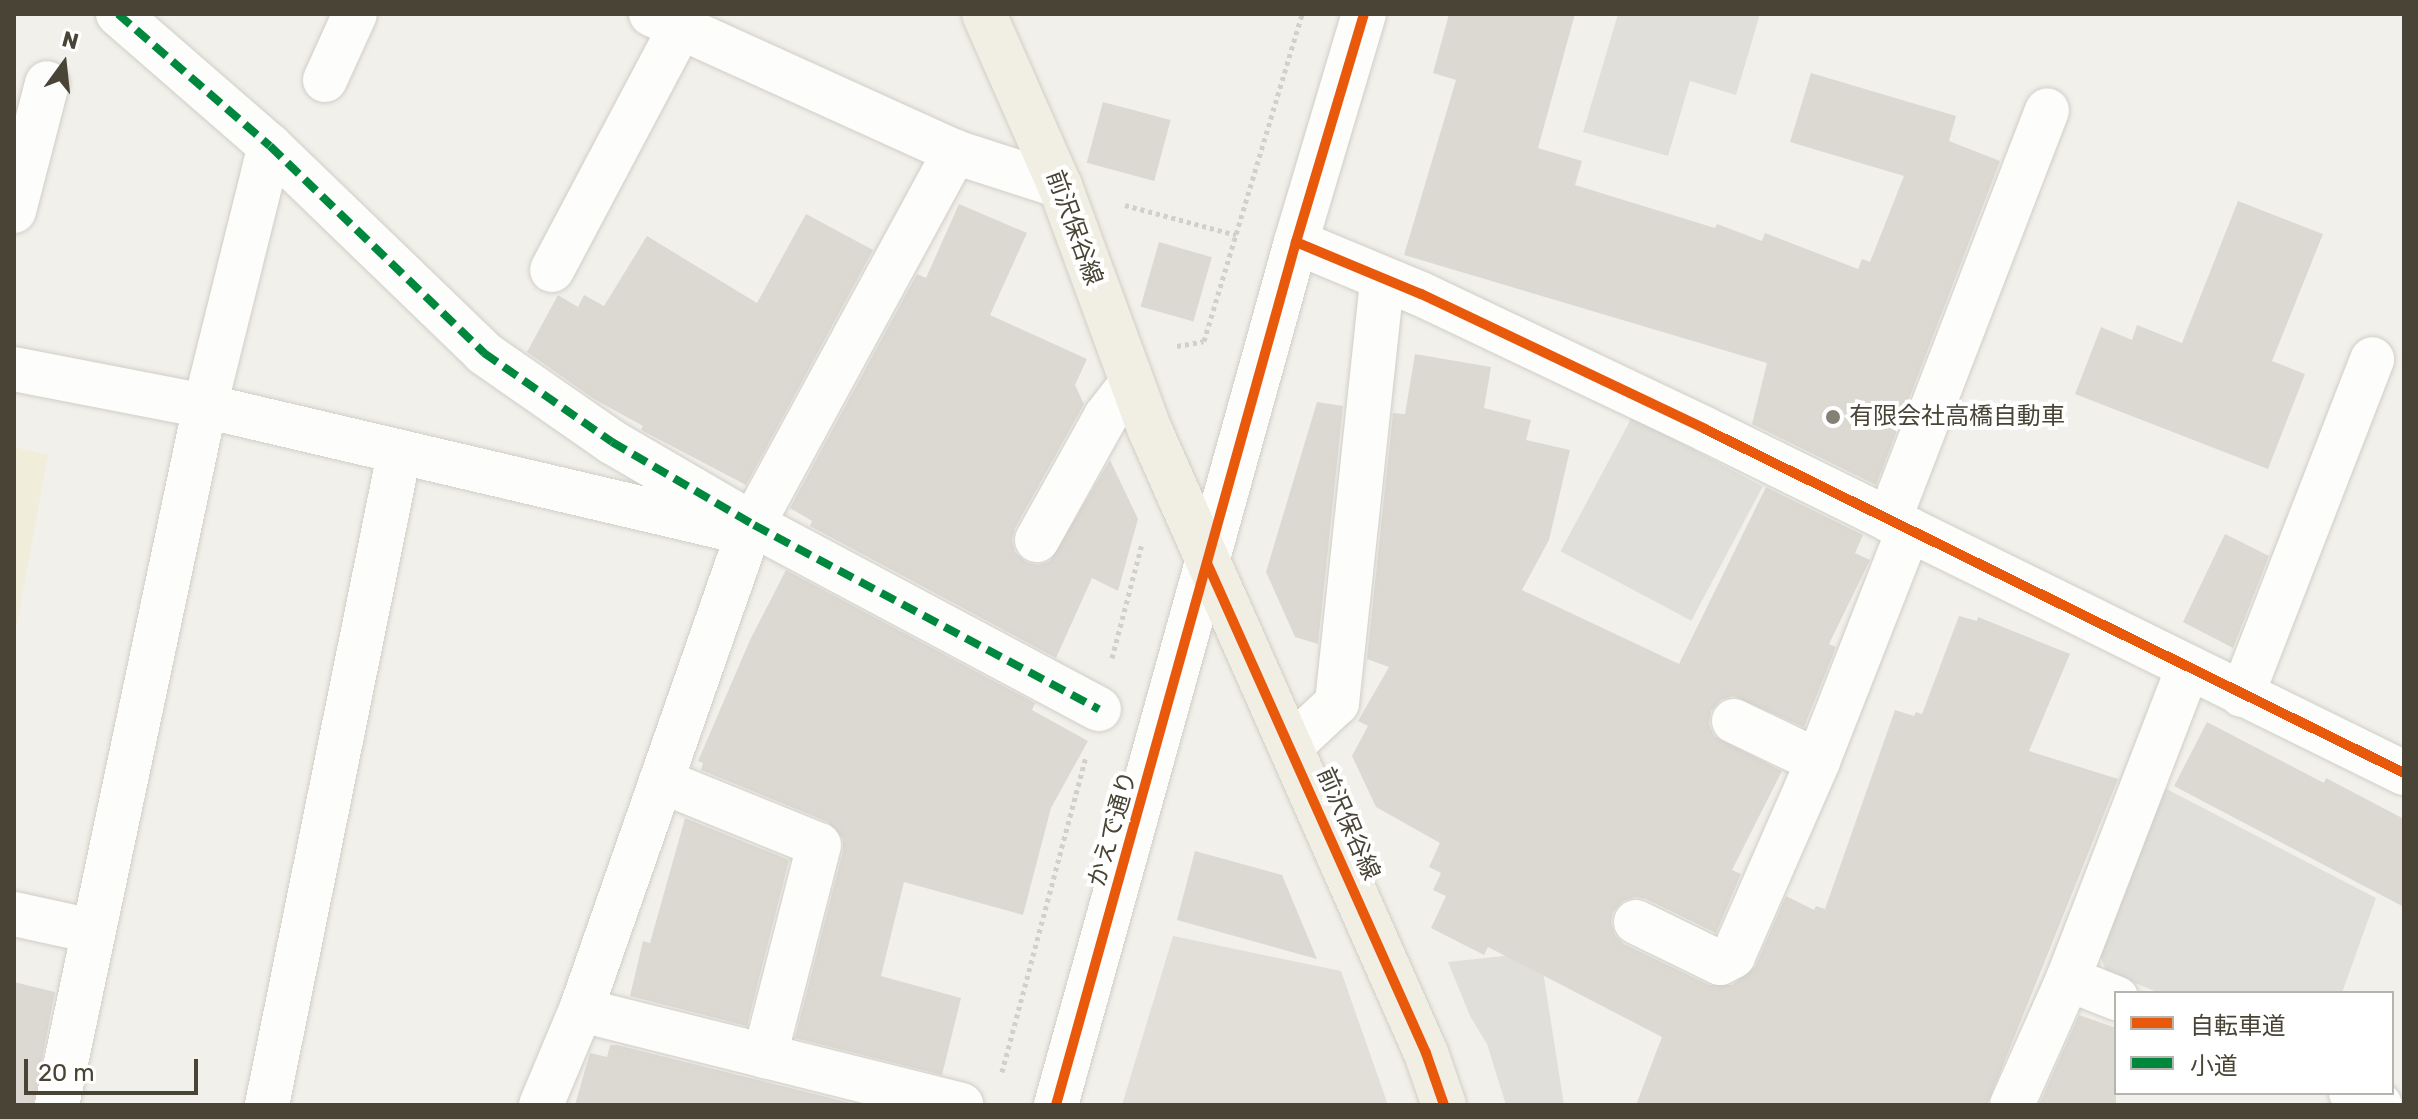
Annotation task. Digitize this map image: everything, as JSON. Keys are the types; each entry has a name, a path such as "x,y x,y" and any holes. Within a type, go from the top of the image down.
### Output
{"main road":[{"name":"前沢保谷線","path":"984,14 1060,186 1131,384 1207,563 1426,1053 1444,1105"}],"street":[{"path":"118,14 270,146 484,353 612,442 751,529 1099,709"},
{"path":"325,80 355,14"},
{"name":"かえで通り","path":"1056,1105 1296,242 1364,16"},
{"path":"552,270 666,21 955,152 1060,186"},
{"path":"14,211 47,83"},
{"path":"1636,922 1710,959 1728,961 1818,761 2047,110"},
{"path":"57,1105 205,406 270,146"},
{"path":"541,1105 581,1010 751,529 955,152"},
{"path":"1296,242 1421,294 1899,524 2404,773"},
{"path":"1291,746 1337,703 1382,280"},
{"path":"2242,695 2372,359"},
{"path":"14,369 205,406 399,454 751,529"},
{"path":"1037,540 1106,416 1131,384"},
{"path":"267,1105 399,454"},
{"path":"2012,1105 2068,979 2188,668"},
{"path":"1734,721 1818,761"},
{"path":"661,781 819,845 765,1056"},
{"path":"14,914 92,931"},
{"path":"2068,979 2114,997"},
{"path":"581,1010 961,1105"},
{"path":"2395,1105 2404,1087"},
{"path":"2356,1095 2380,1105"}],"path":[{"path":"1167,344 1185,347 1204,341 1302,14"},
{"path":"1116,203 1236,235"}],"shaded area":[{"path":"1618,14 1760,14 1736,95 1690,81 1668,156 1583,132"},
{"path":"1632,417 1763,486 1691,621 1561,551"},
{"path":"14,447 48,455 14,640"},
{"path":"2159,785 2376,898 2343,991 2155,991 2107,972 2096,948"},
{"path":"1173,936 1341,971 1388,1105 1122,1105"},
{"path":"1540,952 1564,1105 1506,1105 1487,1044 1470,1016 1448,962"}],"building":[{"path":"1449,14 1575,14 1538,148 1582,161 1575,185 1715,228 1717,224 1762,241 1765,233 1858,269 1862,259 1870,262 1904,176 1790,142 1811,73 1956,116 1949,141 2000,161 1876,485 1752,424 1767,363 1404,255 1456,80 1433,73"},
{"path":"1103,102 1171,120 1154,181 1087,163"},
{"path":"2238,201 2323,234 2272,361 2305,374 2268,469 2075,394 2101,327 2132,340 2137,325 2182,343"},
{"path":"959,204 1027,233 990,315 1087,359 1075,385 1084,404 1015,528 1012,540 1015,552 1026,562 1038,565 1050,561 1110,460 1138,519 1118,591 1092,578 1056,658 810,526 812,521 790,508 917,274 926,278"},
{"path":"806,214 873,250 746,485 641,430 643,426 594,399 527,352 558,295 578,307 584,295 604,306 647,236 757,303"},
{"path":"1159,242 1212,257 1193,322 1141,306"},
{"path":"1415,354 1491,367 1484,408 1531,420 1526,440 1570,450 1549,540 1522,590 1679,664 1766,487 1863,535 1855,553 1870,560 1829,644 1836,647 1804,727 1733,696 1721,700 1711,711 1709,724 1714,736 1782,771 1732,870 1741,874 1716,933 1646,899 1635,897 1623,901 1613,912 1611,923 1615,935 1624,944 1709,985 1732,985 1755,967 1786,896 1814,910 1816,906 1825,909 1895,710 1914,716 1916,712 1922,714 1959,616 1977,621 1978,617 2070,654 2029,751 2118,779 1987,1105 1636,1105 1662,1037 1488,947 1484,955 1431,928 1446,896 1433,890 1441,873 1429,867 1440,843 1376,807 1352,756 1368,726 1358,721 1389,667 1367,659 1393,413 1405,414"},
{"path":"1317,402 1343,406 1318,644 1295,637 1266,572"},
{"path":"2225,534 2269,556 2233,648 2183,622"},
{"path":"786,570 1035,703 1032,710 1088,741 1051,808 1023,915 904,882 881,976 961,998 942,1075 795,1038 843,851 843,839 828,822 701,770 703,763 698,761 750,640"},
{"path":"2207,722 2324,783 2326,778 2404,819 2404,907 2174,786"},
{"path":"685,818 789,860 747,1026 630,996 643,941 650,943"},
{"path":"1195,851 1282,875 1317,959 1177,920"},
{"path":"14,982 55,992 33,1105 14,1105"},
{"path":"2079,1015 2114,1027 2116,1105 2039,1105"},
{"path":"610,1045 858,1105 575,1105 590,1053 607,1057"}],"marked path":[{"path":"118,14 270,146 484,353 612,442 754,525 1099,709"}],"cycle path":[{"path":"1056,1105 1296,242 1364,14"},
{"path":"1296,242 1421,294 1705,429 2404,773"},
{"path":"1207,563 1426,1053 1444,1105"}],"place":[{"name":"有限会社高橋自動車","path":"1833,417"}]}
